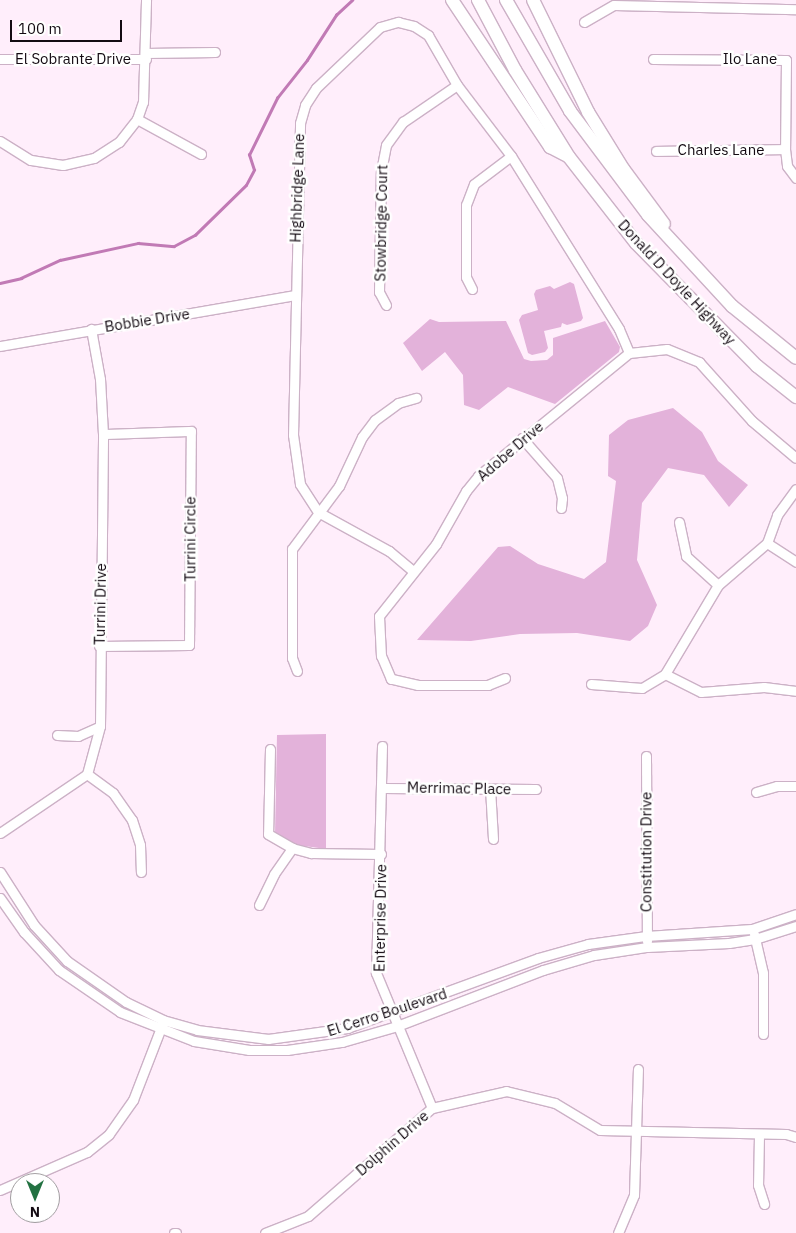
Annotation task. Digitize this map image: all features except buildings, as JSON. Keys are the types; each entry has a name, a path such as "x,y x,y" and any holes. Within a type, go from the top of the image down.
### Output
{"highway":[{"path":"452,0 550,147 569,156"},
{"name":"Donald D Doyle Highway","path":"478,0 515,70 569,156 636,243 757,366 796,398"},
{"name":"Donald D Doyle Highway","path":"506,0 576,119 642,208 732,306 796,358"},
{"path":"532,0 588,112 674,241"}],"street":[{"path":"0,142 31,160 49,164 77,163 94,158 119,142 136,118 143,102 146,56 146,0"},
{"path":"584,22 614,5 762,4 796,9"},
{"name":"Highbridge Lane","path":"413,571 382,547 340,527 318,512 300,484 293,435 297,142 305,105 316,88 375,30 398,22 414,26 428,35 457,85 511,156 619,329 629,353"},
{"name":"El Sobrante Drive","path":"0,59 146,56 215,52"},
{"name":"Ilo Lane","path":"653,59 786,60 785,149 787,166 796,178"},
{"name":"Stowbridge Court","path":"386,305 380,292 381,171 386,145 403,122 457,85"},
{"path":"136,118 201,154"},
{"name":"Charles Lane","path":"656,150 785,149"},
{"path":"472,289 466,277 466,205 474,184 511,156"},
{"name":"Bobbie Drive","path":"0,346 294,295"},
{"name":"Turrini Drive","path":"87,774 100,726 99,646 103,434 100,379 91,329"},
{"path":"629,353 667,349 699,362 752,421 796,458"},
{"name":"Adobe Drive","path":"505,678 488,685 418,685 390,679 381,656 379,616 436,544 466,491 522,438 629,353"},
{"path":"297,671 292,658 292,549 338,486 362,437 376,420 398,403 416,398"},
{"name":"Turrini Circle","path":"99,646 189,645 191,431 103,434"},
{"path":"522,438 557,478 562,498 561,508"},
{"path":"591,684 642,688 665,674 718,585 767,543 777,515 796,490"},
{"path":"679,522 686,556 718,585"},
{"path":"767,543 796,562"},
{"path":"665,674 701,692 764,687 796,691"},
{"path":"57,735 78,736 100,726"},
{"name":"Enterprise Drive","path":"382,746 383,788 376,973 432,1108"},
{"path":"270,749 268,834 292,848 331,854 381,854"},
{"name":"Constitution Drive","path":"646,756 647,947"},
{"path":"0,833 87,774 113,793 132,820 140,845 140,872"},
{"path":"756,792 776,786 796,786"},
{"name":"Merrimac Place","path":"383,788 536,789"},
{"path":"490,788 494,839"},
{"path":"259,905 274,874 292,848"},
{"name":"El Cerro Boulevard","path":"0,872 34,924 67,961 126,1002 163,1020 229,1036 268,1039 326,1033 392,1014 538,958 588,944 646,936 752,929 796,914"},
{"name":"El Cerro Boulevard","path":"0,898 24,932 59,970 120,1012 160,1030 230,1048 287,1050 342,1042 397,1026 543,970 594,954 647,947 755,939 796,926"},
{"path":"752,929 763,973 763,1034"},
{"path":"0,1190 87,1152 109,1134 133,1100 163,1020"},
{"path":"618,1233 634,1195 638,1068"},
{"name":"Dolphin Drive","path":"264,1233 277,1232 308,1216 432,1108 506,1091 555,1102 600,1130 759,1135 786,1134 796,1137"},
{"path":"759,1135 758,1185 764,1204"}],"shaded area":[{"path":"570,282 574,284 583,318 581,321 567,325 562,323 561,327 544,331 548,348 545,352 532,355 528,353 519,320 522,315 538,310 534,294 536,290 550,286 554,289"},
{"path":"430,319 439,322 506,321 524,359 531,361 547,360 553,355 553,338 605,321 620,347 619,352 555,404 508,387 479,410 464,405 463,375 445,352 422,371 403,343"},
{"path":"673,408 702,432 718,461 748,485 729,507 704,475 668,468 642,503 637,560 657,605 648,626 630,641 577,633 520,634 471,641 417,640 498,547 510,546 538,564 584,579 606,562 616,481 608,476 609,435 628,420"},
{"path":"326,734 326,849 290,844 275,835 277,735"}],"waterway":[{"path":"0,283 21,278 60,260 138,243 174,246 195,235 246,185 254,170 249,155 277,98 307,60 336,15 352,0"}]}
